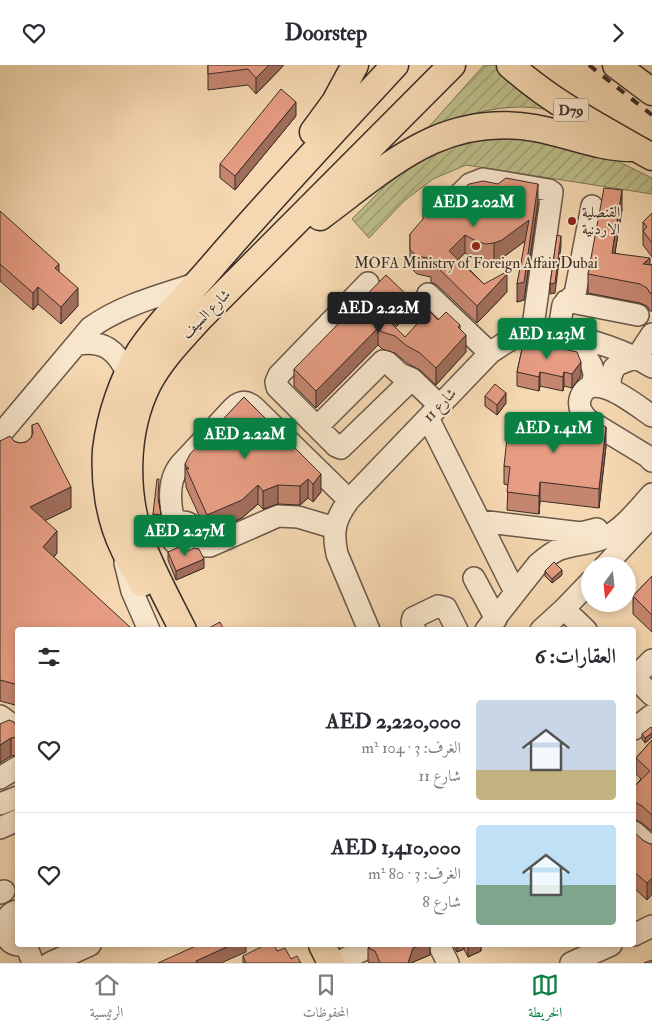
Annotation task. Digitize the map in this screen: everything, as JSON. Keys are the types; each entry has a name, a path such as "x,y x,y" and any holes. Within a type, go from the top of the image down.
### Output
{"main road":[{"path":"254,218 291,161 335,102 355,65"},
{"name":"شارع السيف","path":"181,627 139,554 114,523 109,500 106,451 114,412 128,373 153,333 254,218 395,65"},
{"name":"شارع السيف","path":"164,627 139,554 129,474 130,452 139,408 148,384 174,347 452,65"},
{"name":"D79","path":"510,65 521,75 577,114 644,152"},
{"path":"616,65 652,92"},
{"path":"251,268 393,162 432,140 452,133 493,125 516,125 553,132 601,145 644,152"},
{"path":"324,947 338,958"}],"street":[{"path":"454,200 470,184 483,179 552,192 532,333"},
{"path":"592,206 575,294 563,305 560,335 584,355 599,384 652,416"},
{"path":"8,436 90,328 124,309 198,283"},
{"path":"368,283 277,378 276,383 279,390 336,446 342,448 403,379"},
{"path":"428,294 490,353"},
{"path":"566,301 638,315"},
{"name":"شارع 11","path":"368,627 337,554 334,541 335,528 340,513 349,500 490,353 504,343 532,333 560,335 617,349 645,362"},
{"path":"480,521 582,533 606,526 616,518 652,465 588,420 582,414 580,399 584,392 610,379 614,368 619,364 645,362 652,334"},
{"path":"78,344 88,342 110,349 117,355 128,373"},
{"path":"599,384 604,361 617,349"},
{"path":"317,427 382,361 387,362 403,379 412,379 434,412 480,521 515,592"},
{"path":"181,538 173,515 171,485 173,474 234,407 244,402 250,403 349,500"},
{"path":"491,625 515,592 548,555 559,549 594,542 606,537 627,520 652,494"},
{"path":"139,554 181,538 201,546 210,546 278,516 298,517 335,528"},
{"path":"613,557 652,516"},
{"name":"شارع السيف","path":"139,554 132,591 148,627"},
{"path":"474,578 491,625"},
{"path":"544,627 581,591"},
{"name":"شارع 11","path":"360,605 375,627"},
{"path":"414,627 413,618 438,605 446,608 456,627"},
{"path":"564,609 583,627"},
{"path":"636,676 652,660"},
{"path":"636,680 652,695"},
{"path":"636,727 652,715"},
{"path":"0,716 15,727"},
{"path":"0,778 15,769"},
{"path":"0,805 15,798"},
{"path":"0,828 15,821"},
{"path":"636,834 652,848"},
{"path":"636,934 652,926"},
{"path":"27,947 33,963"},
{"path":"50,963 86,947"},
{"path":"338,958 368,947"},
{"path":"571,963 607,947"}],"green space":[{"path":"484,65 498,65 553,110 521,107 496,109 461,117 426,130"},
{"path":"508,133 601,153 652,178 652,194 466,165 433,179 405,200 369,238 352,219 386,185 419,161 443,147"}],"building":[{"path":"208,65 269,65 256,78 248,69 208,74"},
{"path":"281,89 296,102 235,176 220,164"},
{"path":"506,178 538,184 524,282 517,284 529,220 502,240 494,243 486,244 465,235 449,251 484,284 506,272 507,274 477,306 437,267 431,264 433,259 417,256 410,250 410,234 423,219 423,207 429,199 441,191 445,190 450,194 457,194 469,184 483,181 498,184"},
{"path":"604,188 622,190 612,253 650,258 643,264 652,265 652,293 640,284 588,274"},
{"path":"0,211 59,264 55,268 78,288 61,307 38,287 33,293 0,264"},
{"path":"652,213 652,243 643,231 647,227 643,222"},
{"path":"557,235 561,236 555,283 550,284"},
{"path":"386,275 409,297 387,319 405,337 429,311 438,320 446,312 460,325 458,327 466,335 436,368 420,353 407,346 395,336 382,332 378,328 316,391 294,369"},
{"path":"524,340 577,352 581,362 572,374 564,372 563,377 540,372 539,377 517,372"},
{"path":"495,384 506,393 497,405 485,396"},
{"path":"244,397 321,474 313,484 308,479 300,486 278,485 263,491 258,485 242,500 207,515 186,468 189,469 185,464 190,454"},
{"path":"516,414 600,424 606,427 599,489 540,482 539,496 507,492 510,467 504,466 507,438 513,439"},
{"path":"38,423 71,487 30,507 57,531 43,547 130,627 15,627 15,684 0,680 0,441 10,436 19,443 26,442 33,433 32,425"},
{"path":"157,479 159,479 158,498 161,515 153,514"},
{"path":"185,544 188,551 194,548 199,549 204,559 176,571 168,552"},
{"path":"554,562 562,570 552,579 545,571"},
{"path":"652,576 652,615 636,599 636,593"},
{"path":"220,622 222,627 211,627"},
{"path":"9,720 14,722 15,737 0,745 0,724"},
{"path":"651,727 652,733 645,738 642,734"},
{"path":"652,740 652,815 636,803 636,785 650,771 636,758"},
{"path":"636,834 644,841 652,844 652,878 647,883 636,874"},
{"path":"194,947 227,947 196,961 197,963 158,963"},
{"path":"261,947 275,947 277,951 285,948 291,959 297,956 301,963 246,963 243,956"},
{"path":"416,947 413,948 408,963 380,963 375,951 368,948"}],"railway":[{"path":"589,65 652,115"}],"place":[{"name":"القنصلية الاردنية","path":"572,221"},
{"name":"MOFA Ministry of Foreign Affair Dubai","path":"476,246"}]}
